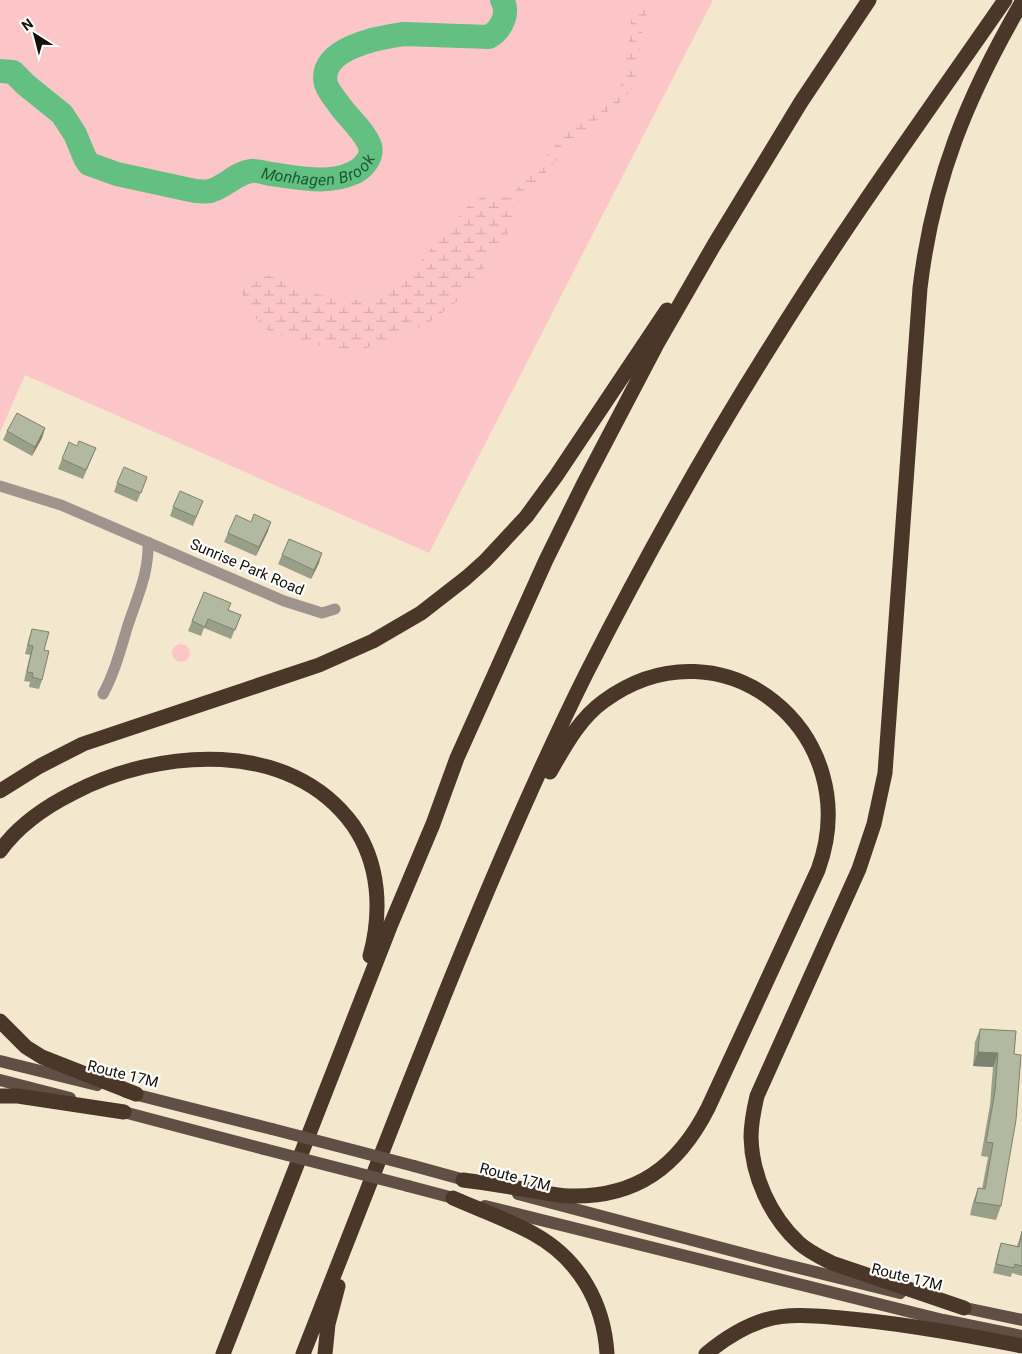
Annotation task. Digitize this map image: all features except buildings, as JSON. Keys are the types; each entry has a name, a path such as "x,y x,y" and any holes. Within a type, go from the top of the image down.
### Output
{"highway":[{"path":"223,1354 391,924 433,824 457,758 546,560 657,344 731,216 801,102 869,0"},
{"path":"303,1354 425,1042 496,868 586,675 643,565 713,441 773,341 826,260 1005,0"},
{"path":"964,1308 832,1263 816,1255 800,1243 786,1229 765,1195 757,1177 751,1136 759,1089 859,869 874,824 885,773 919,298 928,230 944,170 961,121 988,64 1022,2"},
{"path":"0,791 40,766 83,744 319,665 347,653 398,627 446,594 466,578 507,539 540,498 731,216"},
{"path":"463,1180 567,1196 590,1196 633,1186 652,1176 685,1147 697,1130 708,1108 818,870 825,851 828,825 826,787 815,752 801,729 784,710 766,696 749,686 726,677 702,672 664,674 622,688 583,719 569,738 504,852"},
{"path":"0,851 21,828 61,799 86,786 137,768 163,762 216,759 242,761 290,774 321,791 342,811 360,834 372,867 377,890 378,914 375,938 352,1025"},
{"path":"0,1022 20,1042 42,1057 136,1094"},
{"path":"0,1096 18,1096 124,1112"},
{"path":"453,1198 534,1234 570,1261 582,1276 593,1295 604,1328 607,1354"},
{"path":"324,1354 328,1324 358,1212"},
{"path":"706,1354 743,1328 766,1320 790,1316 818,1316 874,1321 1022,1346"}],"main road":[{"name":"Route 17M","path":"0,1060 414,1166 775,1262 964,1308 1022,1320"},
{"path":"0,1080 453,1198 943,1320 1022,1336"}],"street":[{"name":"Sunrise Park Road","path":"0,486 61,504 284,600 322,613 335,609"},
{"path":"103,694 112,677 143,584 149,560 148,542"}],"green space":[{"path":"0,0 713,0 429,553 25,375 0,432"},
{"path":"639,0 652,0 643,24 636,82 625,98 588,127 573,142 514,208 509,231 473,284 459,300 431,321 402,336 351,353 346,348 325,347 298,341 265,329 249,310 240,288 252,278 268,275 320,295 346,300 369,299 399,286 467,207 490,193 509,198 566,133 617,90 624,79 631,21"},
{"path":"181,644 187,647 190,653 187,659 181,662 175,659 172,653 175,647"}],"waterway":[{"name":"Monhagen Brook","path":"0,71 13,72 62,114 75,134 89,164 117,174 195,191 210,191 240,174 251,171 302,178 333,179 343,177 360,169 369,158 371,150 364,134 331,94 326,84 326,72 331,61 353,47 381,38 404,34 489,37 497,30 505,16 502,0"}]}
